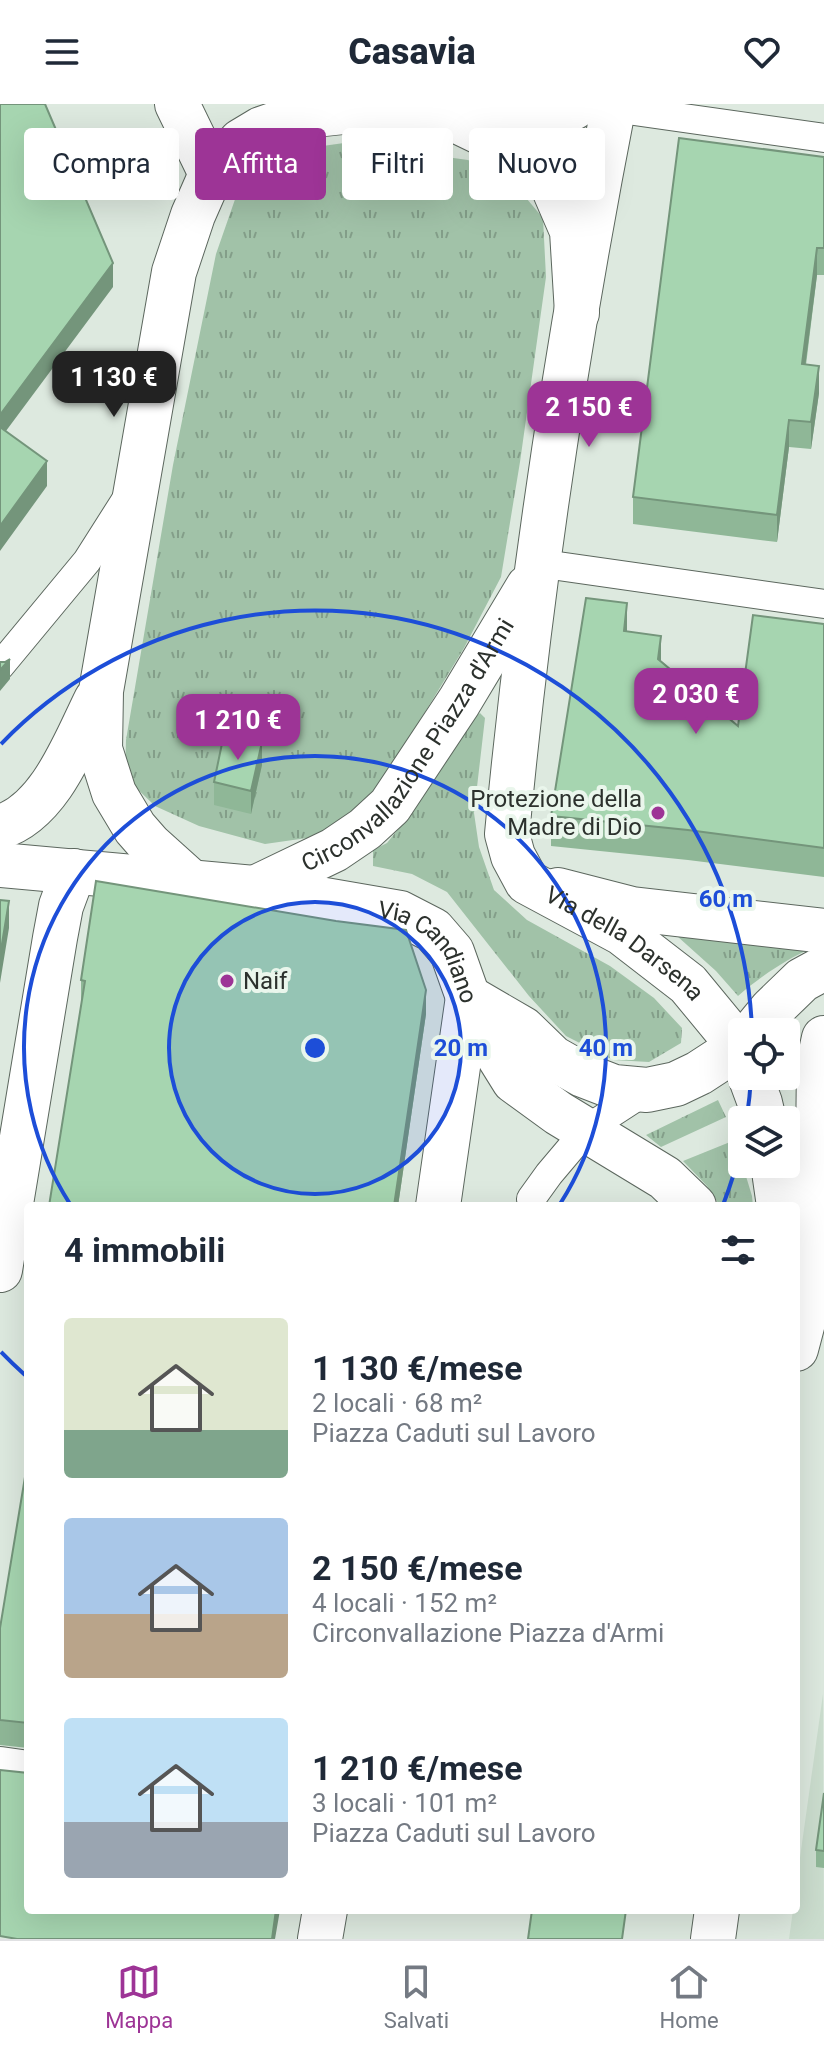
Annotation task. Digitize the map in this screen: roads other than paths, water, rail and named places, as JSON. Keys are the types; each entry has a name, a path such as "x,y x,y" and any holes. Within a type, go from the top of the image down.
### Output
{"street":[{"path":"177,104 195,141"},
{"path":"264,128 296,117 360,107 457,121 538,120 602,105"},
{"name":"Circonvallazione Piazza d'Armi","path":"527,882 513,856 507,834 536,569 577,313 602,105"},
{"path":"457,121 513,148 527,158 553,187 572,231 577,313"},
{"path":"189,880 135,828 114,793 100,749 101,691 174,272 200,200"},
{"name":"Circonvallazione Piazza d'Armi","path":"255,888 334,850 365,829 390,806 459,702 536,569"},
{"path":"10,812 54,783 101,691"},
{"name":"Via Candiano","path":"0,865 189,880 400,913 433,930 452,952 468,997 523,1029 553,1058 583,1075 614,1087 647,1090 676,1084 728,1059"},
{"path":"0,1270 55,938 61,906 74,871"},
{"path":"527,882 632,909 824,931"},
{"name":"Via della Darsena","path":"527,882 622,933 688,984 728,1031"},
{"name":"Via Candiano","path":"766,1018 802,980 824,968"},
{"path":"468,997 491,1044 514,1081 558,1113 665,1178 690,1202"},
{"path":"439,1202 468,997"},
{"path":"800,1334 817,1239 819,1061 824,1038"},
{"path":"775,1178 778,1202"},
{"path":"0,1769 24,1772"},
{"path":"320,1939 324,1914"},
{"path":"713,1939 716,1914"}],"lane":[{"path":"602,105 824,138"},
{"path":"0,666 87,561 138,480"},
{"path":"536,569 824,604"},
{"path":"531,1199 587,1129 647,1090"}],"place":[{"name":"Protezione della Madre di Dio","path":"658,813"},
{"name":"Naif","path":"227,981"}]}
